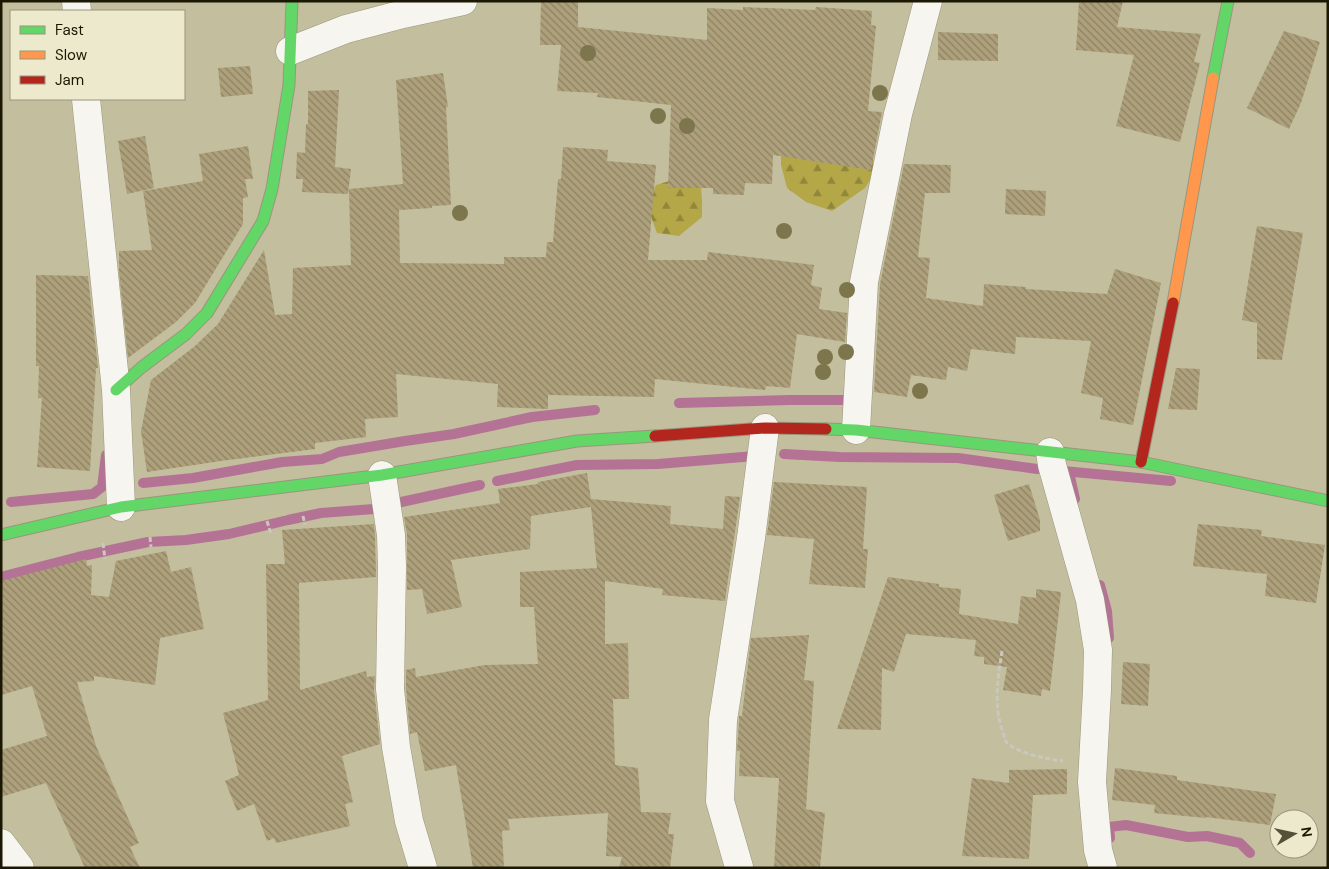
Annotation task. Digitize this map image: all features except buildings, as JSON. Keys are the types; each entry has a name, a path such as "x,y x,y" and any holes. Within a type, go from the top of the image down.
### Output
{"street":[{"path":"116,390 142,367 186,334 207,313 263,221 272,189 289,85 292,1"},
{"path":"290,52 346,29 463,1"},
{"path":"856,430 864,282 898,114 928,1"},
{"path":"1142,462 1172,310 1228,1"},
{"path":"86,100 116,390 121,507"},
{"path":"739,867 720,801 723,720 766,428"},
{"path":"1,535 121,507 382,476 577,441 766,428 856,430 1142,462 1328,501"},
{"path":"1050,452 1090,600 1098,650 1098,690 1092,782 1098,850 1103,868"},
{"path":"382,476 391,535 392,559 390,690 396,747 409,822 423,868"},
{"path":"1,843 20,868"}],"path":[{"path":"264,513 272,534"},
{"path":"150,538 151,547"},
{"path":"103,543 105,559"},
{"path":"1002,651 996,699 1001,728 1006,742 1020,750 1050,759 1093,766"}],"green space":[{"path":"781,153 817,159 882,161 865,188 832,211 806,202 787,188 781,165"},
{"path":"683,177 701,186 702,217 679,236 657,233 647,206 656,185"}],"waterway":[{"path":"679,403 846,400"},
{"path":"143,483 193,478 282,462 322,459 339,452 454,434 532,417 595,410"},
{"path":"784,454 840,457 958,458 1037,469"},
{"path":"11,502 93,494 102,487 106,455"},
{"path":"497,481 577,465 658,464 755,456"},
{"path":"1063,471 1171,481"},
{"path":"1069,472 1075,499"},
{"path":"392,504 480,485"},
{"path":"1,577 78,557 148,542 186,540 229,534 321,513 374,509"},
{"path":"1100,585 1107,611 1109,638"},
{"path":"1110,838 1109,827 1126,825 1188,837 1207,836 1240,843 1250,853"}],"traffic: fast":[{"path":"116,390 142,367 186,334 207,313 263,221 272,189 289,85 292,1"},
{"path":"1213,78 1228,1"},
{"path":"826,429 856,430 1141,462 1328,501"},
{"path":"1,535 121,507 382,475 577,441 655,436"}],"traffic: slow":[{"path":"1173,303 1213,78"}],"traffic: jam":[{"path":"1141,462 1173,303"},
{"path":"655,436 765,428 826,429"}]}
